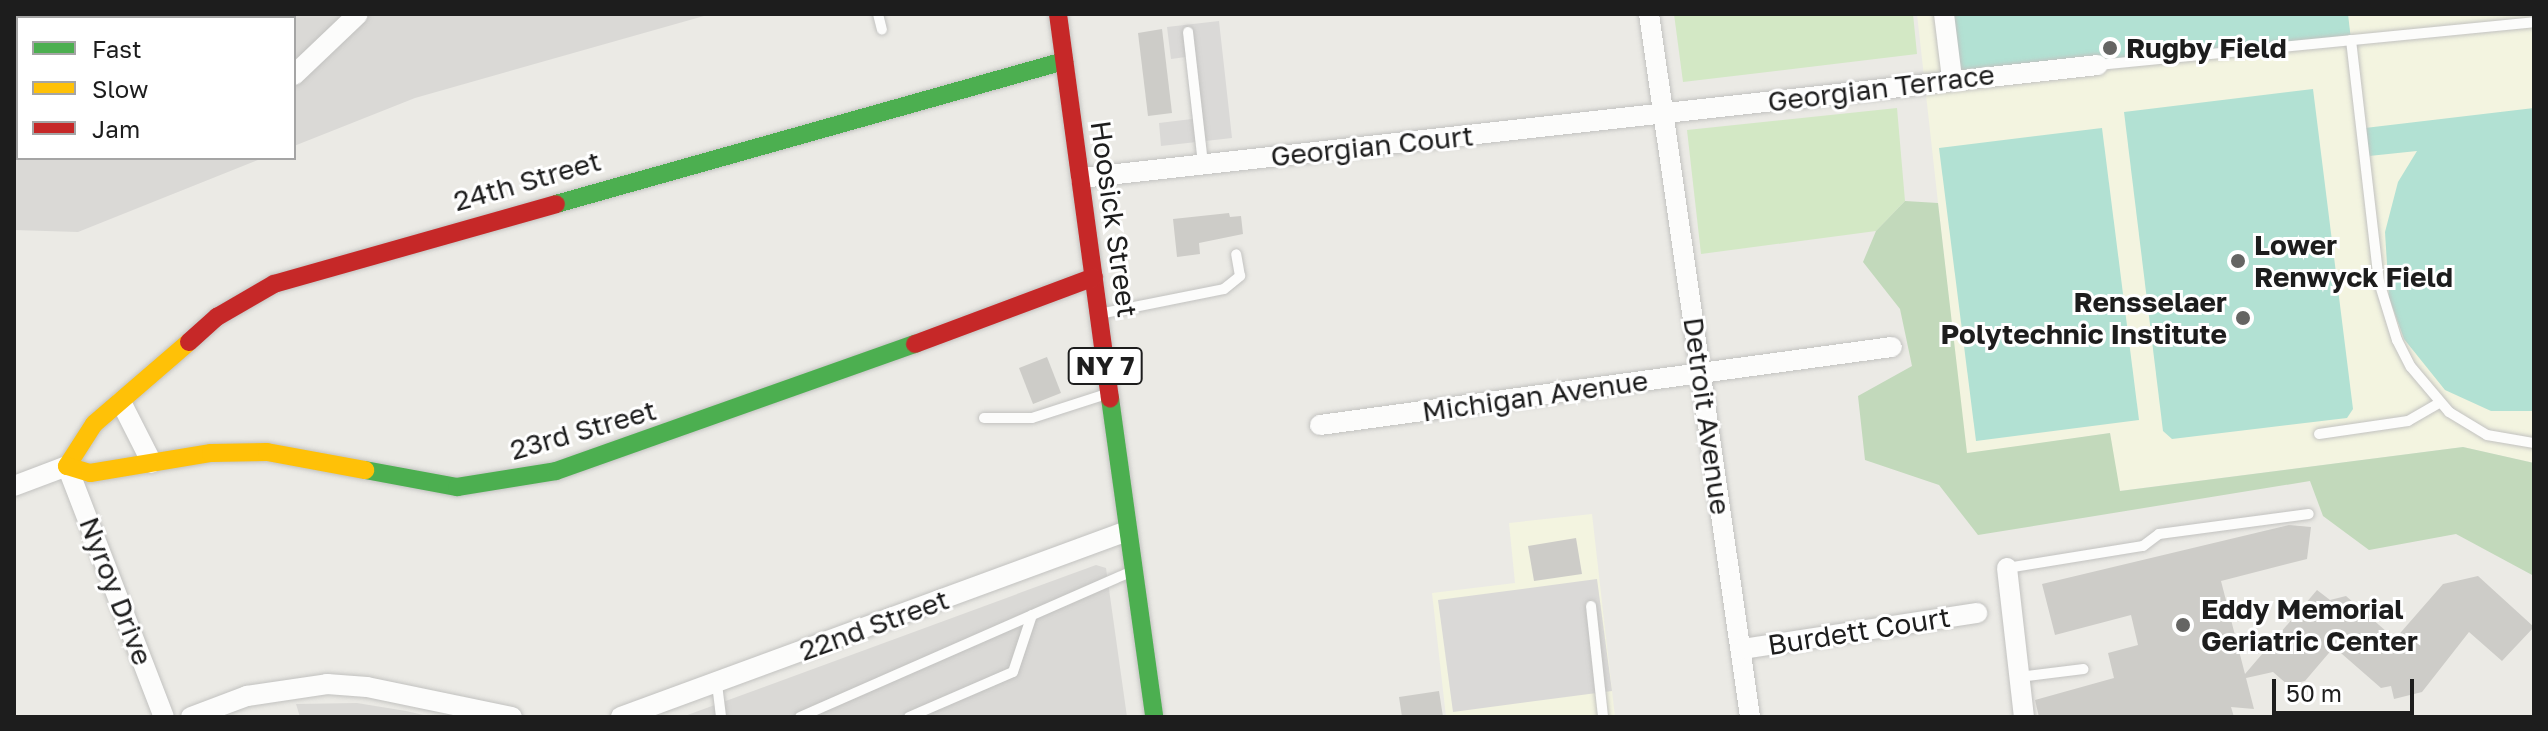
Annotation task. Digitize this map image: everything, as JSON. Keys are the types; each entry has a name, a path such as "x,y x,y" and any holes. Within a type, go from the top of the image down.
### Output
{"main road":[{"name":"Hoosick Street","path":"1058,14 1154,717"},
{"name":"24th Street","path":"67,466 94,424 217,317 274,284 1064,61"},
{"name":"23rd Street","path":"67,466 90,473 211,453 267,452 457,487 493,485 556,471 709,421 1094,277"}],"street":[{"path":"296,73 358,14"},
{"name":"Detroit Avenue","path":"1649,14 1750,717"},
{"path":"1944,14 1952,78"},
{"name":"Georgian Terrace","path":"1664,114 1952,78 2098,65"},
{"name":"Georgian Court","path":"1081,178 1664,114"},
{"name":"Michigan Avenue","path":"1320,425 1892,347"},
{"path":"121,402 152,463"},
{"path":"14,486 67,466"},
{"name":"Nyroy Drive","path":"67,466 164,717"},
{"name":"22nd Street","path":"621,717 1127,531"},
{"path":"2007,568 2024,717"},
{"name":"Burdett Court","path":"1742,649 1977,613"},
{"path":"191,717 247,696 327,684 367,687 512,717"}],"lane":[{"path":"878,14 882,30"},
{"path":"2098,65 2534,22"},
{"path":"1188,32 1203,164"},
{"path":"2351,40 2379,282 2411,367 2439,403 2487,435 2534,443"},
{"path":"1098,314 1224,289 1240,276 1236,254"},
{"path":"984,418 1032,418 1109,394"},
{"path":"2319,434 2408,421 2439,403"},
{"path":"2007,568 2143,546 2159,534 2309,514"},
{"path":"800,717 1133,570"},
{"path":"1591,606 1603,717"},
{"path":"909,717 1013,672 1032,615"},
{"path":"2019,677 2084,669"},
{"path":"717,684 721,717"}],"shaded area":[{"path":"14,14 711,14 415,98 296,145 296,16 16,16 16,160 258,160 78,232 14,230"},
{"name":"Rensselaer Polytechnic Institute","path":"1917,14 2534,14 2534,463 2463,447 2119,491 2110,433 1966,454"},
{"path":"1219,21 1232,138 1161,146 1159,123 1192,119 1186,57 1171,59 1167,27"},
{"path":"1592,514 1615,717 1446,717 1432,593 1515,583 1509,523"},
{"path":"1096,565 1106,568 1127,717 682,717"},
{"path":"1597,579 1612,691 1453,712 1438,600"},
{"path":"357,703 432,717 300,717 296,704"}],"green space":[{"path":"1674,14 1913,14 1917,54 1683,82"},
{"name":"Rugby Field","path":"1944,14 2348,14 2351,40 1952,78"},
{"name":"Lower Renwyck Field","path":"2313,89 2353,409 2347,418 2172,439 2163,431 2124,112"},
{"path":"1897,108 1905,201 1876,231 1701,254 1687,130"},
{"path":"2534,108 2534,411 2491,411 2445,390 2404,339 2389,297 2385,232 2398,182 2417,151 2369,156 2365,128"},
{"path":"2102,128 2139,420 1976,441 1939,148"},
{"path":"1905,201 1938,203 1967,453 2110,433 2120,491 2463,447 2534,463 2534,576 2456,534 2369,550 2323,516 2310,481 1978,535 1939,485 1865,460 1858,396 1912,366 1900,309 1863,262 1876,231"}],"building":[{"path":"1162,29 1172,113 1148,116 1138,33"},
{"path":"1229,213 1230,217 1241,216 1243,234 1199,243 1200,254 1177,257 1173,219"},
{"path":"1047,357 1061,393 1033,404 1019,368"},
{"name":"Eddy Memorial Geriatric Center","path":"2289,525 2311,527 2307,559 2221,581 2245,674 2317,590 2330,600 2346,596 2395,639 2443,584 2478,576 2534,627 2502,661 2469,632 2422,692 2394,699 2391,686 2381,688 2334,647 2305,681 2288,685 2273,672 2246,678 2254,709 2231,707 2234,717 2039,717 2035,700 2114,678 2108,653 2138,645 2131,615 2055,635 2042,584"},
{"path":"1576,538 1582,574 1534,581 1528,546"},
{"path":"1439,691 1443,717 1402,717 1399,697"}],"traffic: fast":[{"path":"556,204 1064,61"},
{"path":"365,470 457,487 556,471 915,344"},
{"path":"1110,398 1154,717"}],"traffic: slow":[{"path":"189,342 94,424 67,466 90,473 211,453 267,452 365,470"}],"traffic: jam":[{"path":"1058,14 1110,398"},
{"path":"189,342 217,317 274,284 556,204"},
{"path":"915,344 1094,277"}],"place":[{"name":"Rugby Field","path":"2110,48"},
{"name":"Lower Renwyck Field","path":"2238,261"},
{"name":"Rensselaer Polytechnic Institute","path":"2243,318"},
{"name":"Eddy Memorial Geriatric Center","path":"2183,625"}]}
